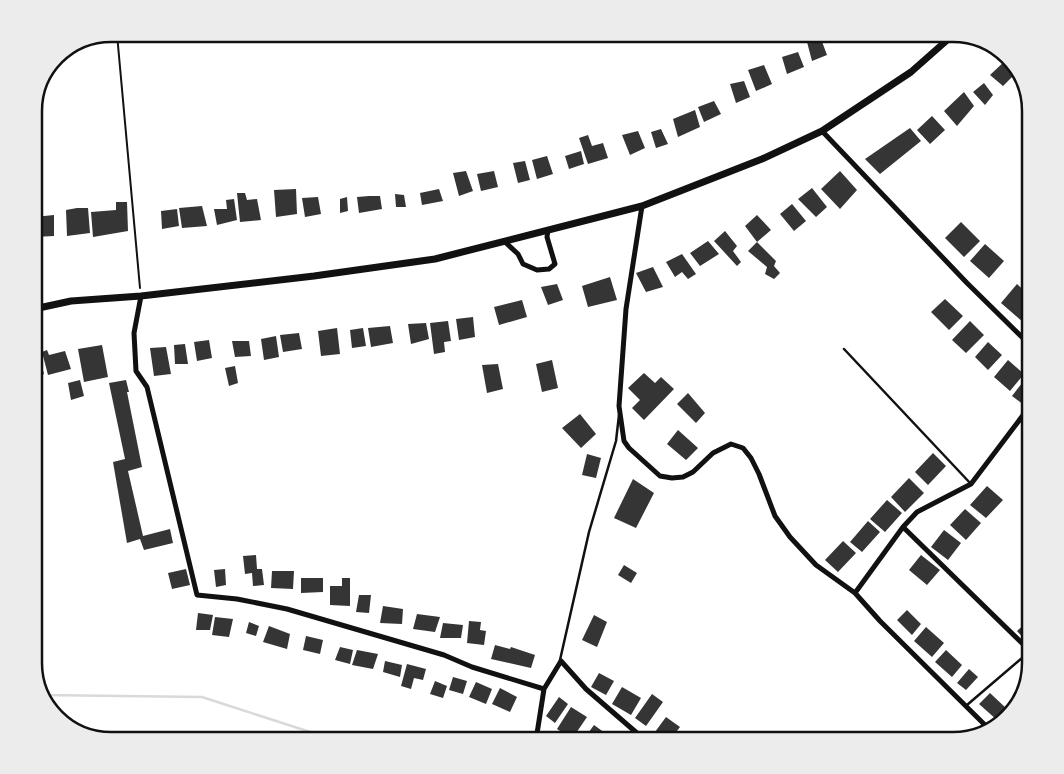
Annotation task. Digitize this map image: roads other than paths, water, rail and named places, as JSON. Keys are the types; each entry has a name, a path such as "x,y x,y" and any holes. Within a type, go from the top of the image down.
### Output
{"main road":[{"path":"43,307 71,301 141,296 314,276 435,259 642,206 762,159 822,131 911,72 944,43"}],"street":[{"path":"822,131 967,283 1022,337"},
{"path":"642,206 626,309 619,406 624,441 629,448 660,476 672,478 683,477 693,472 713,453 731,444 743,448 751,458 759,474 775,516 790,538 816,564 856,593 880,621 983,724"},
{"path":"504,241 518,254 523,264 537,270 549,269 555,264 547,237 548,230"},
{"path":"141,296 134,333 136,371 147,387 197,595 237,598 287,608 444,655 472,667 544,689"},
{"path":"856,593 903,527 917,512 971,484 1022,417"},
{"path":"903,527 1022,643"},
{"path":"537,732 544,689 561,662 586,689 636,732"}],"lane":[{"path":"844,349 971,484"},
{"path":"561,662 559,663 589,532 616,441 619,406"},
{"path":"965,707 1022,658"}],"waterway":[{"path":"51,695 202,697 310,732"}]}
